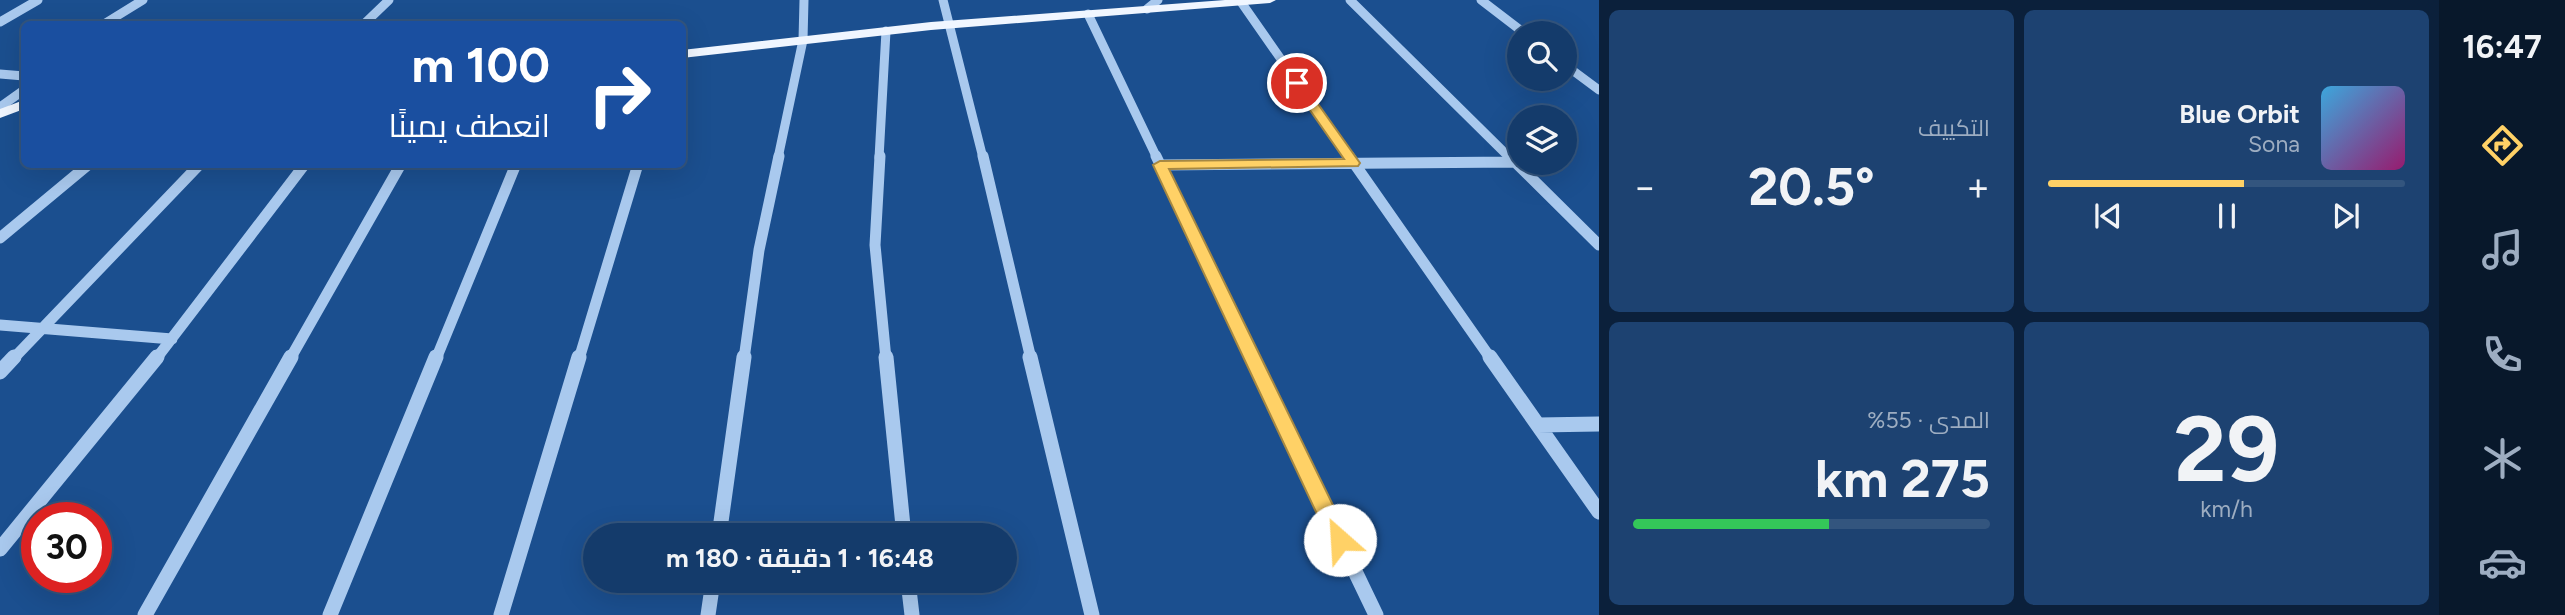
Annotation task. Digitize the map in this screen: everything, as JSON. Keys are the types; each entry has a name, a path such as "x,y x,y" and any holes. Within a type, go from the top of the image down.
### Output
{"main road":[{"path":"686,54 951,24 1270,0"},
{"path":"2,112 21,105"}],"street":[{"path":"0,22 38,0"},
{"path":"109,21 143,0"},
{"path":"367,21 389,0"},
{"path":"721,523 759,250 803,40 804,0"},
{"path":"943,0 951,24 1092,615"},
{"path":"1147,9 1158,0"},
{"path":"1350,0 1507,155"},
{"path":"1480,0 1508,21"},
{"path":"1241,2 1599,512"},
{"path":"1087,14 1376,615"},
{"path":"886,31 875,245 903,523"},
{"path":"0,74 21,76"},
{"path":"1577,74 1599,90"},
{"path":"2,112 21,93"},
{"path":"1160,165 1507,162"},
{"path":"0,237 84,168"},
{"path":"0,372 196,168"},
{"path":"0,549 172,339 302,168"},
{"path":"145,615 399,168"},
{"path":"330,615 514,168"},
{"path":"501,615 637,168"},
{"path":"1527,175 1599,245"},
{"path":"0,325 172,339"},
{"path":"1538,425 1599,424"},
{"path":"708,615 711,593"},
{"path":"909,593 912,615"}],"route":[{"path":"1297,83 1354,163 1160,165 1340,540"}]}
